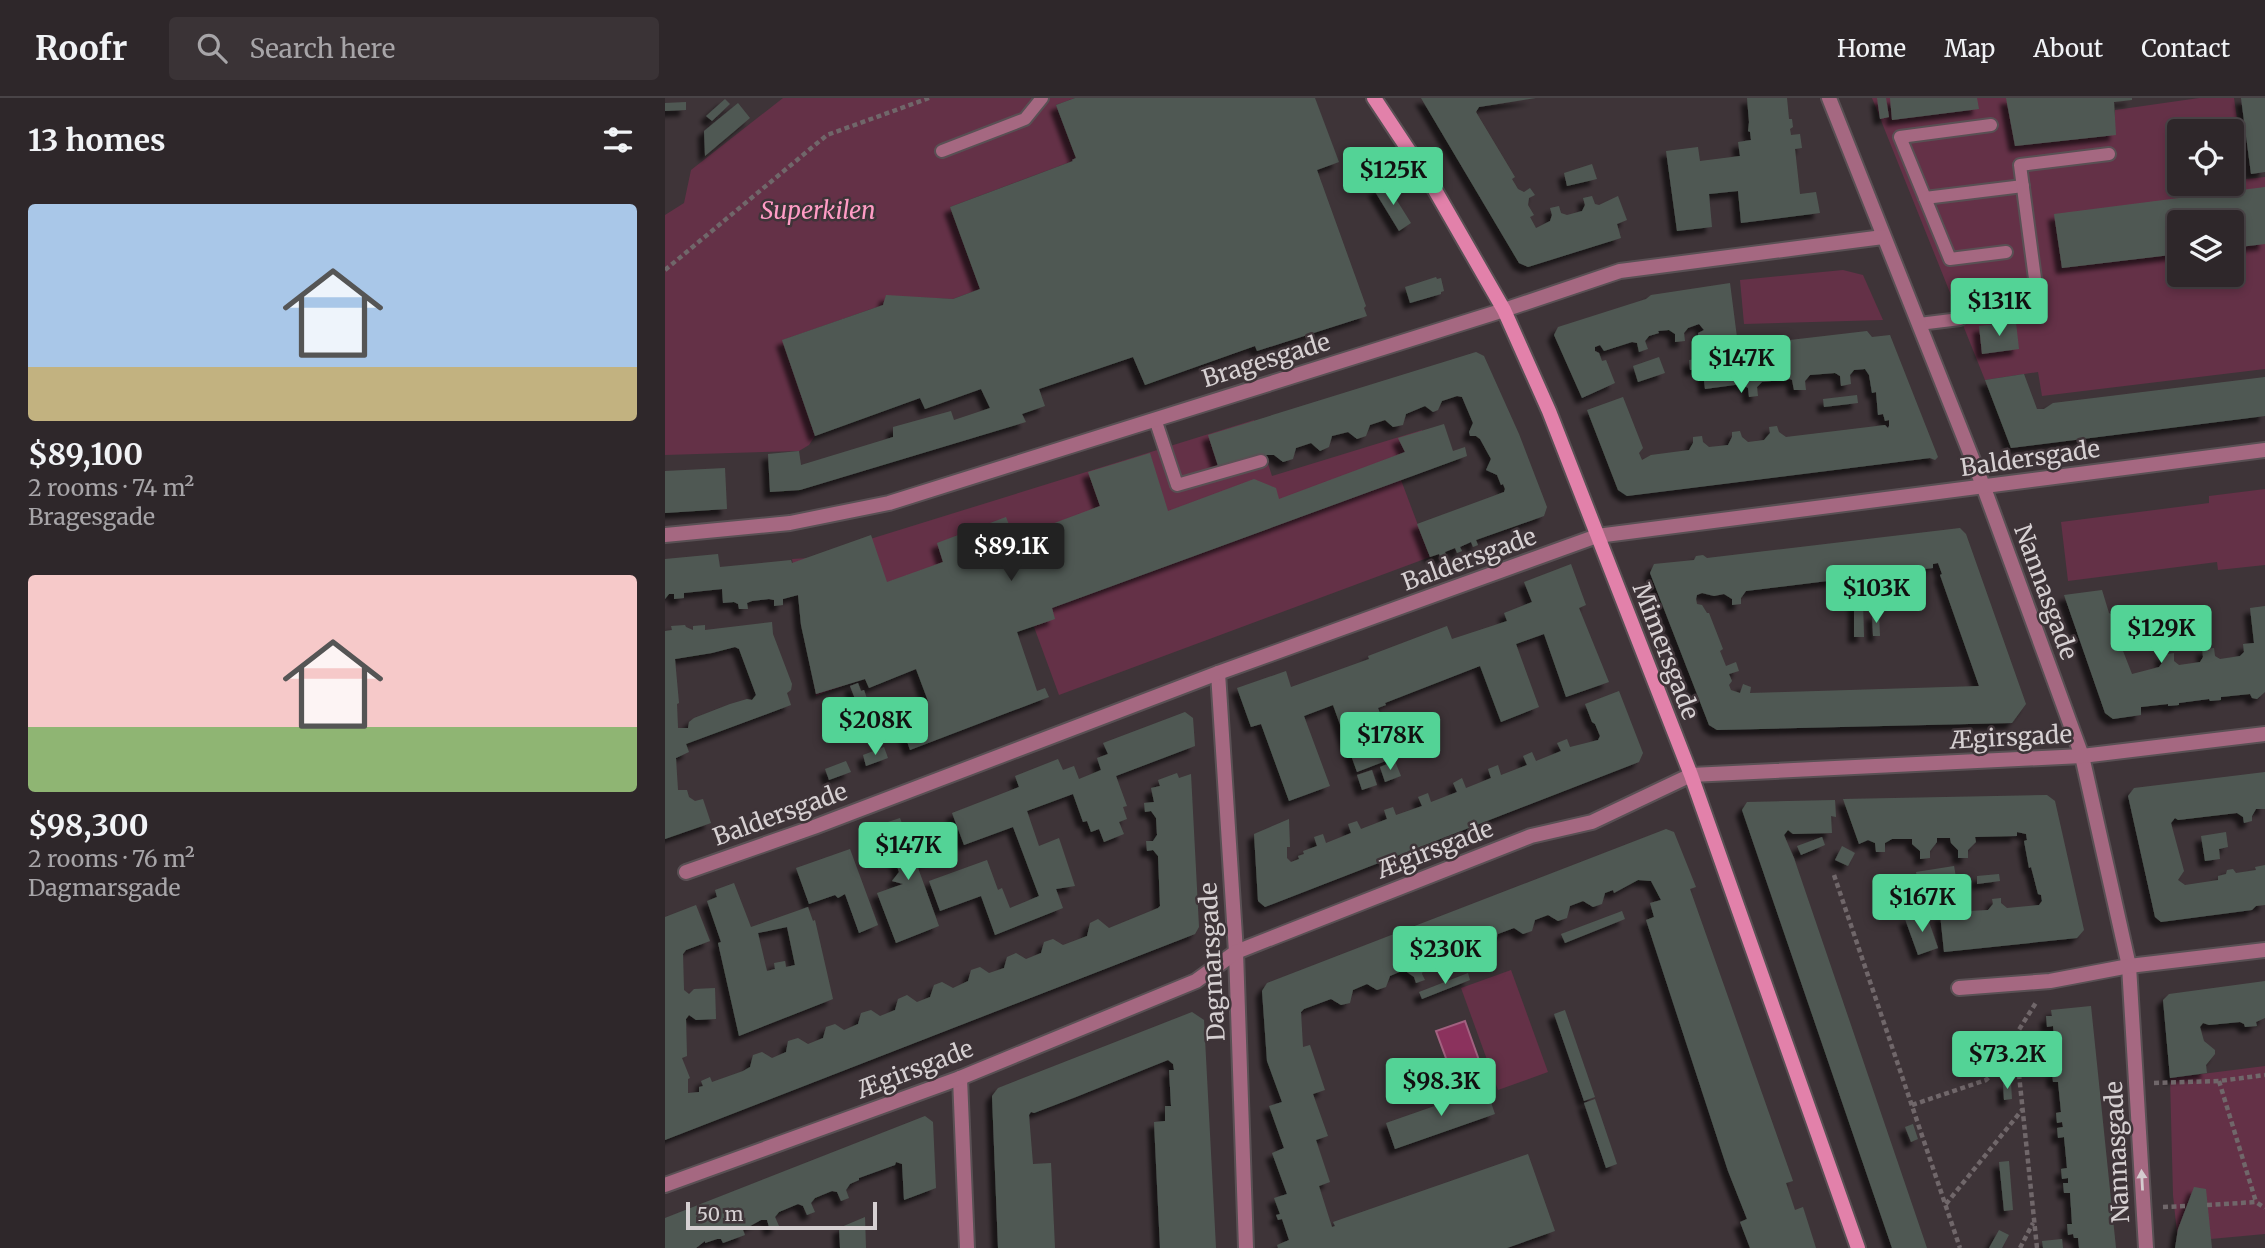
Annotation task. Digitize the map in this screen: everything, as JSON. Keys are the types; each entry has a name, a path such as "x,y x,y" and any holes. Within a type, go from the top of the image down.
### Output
{"street":[{"name":"Mimersgade","path":"1374,98 1435,190 1504,310 1549,411 1691,775 1858,1248"},
{"name":"Nannasgade","path":"1829,98 1984,488 2082,756 2129,966 2146,1248"},
{"name":"Bragesgade","path":"665,535 789,523 889,503 1620,271 1883,237"},
{"name":"Baldersgade","path":"686,872 814,827 1218,673 1597,536 2265,450"},
{"name":"Dagmarsgade","path":"1218,673 1236,952 1246,1248"},
{"name":"Ægirsgade","path":"665,1185 960,1078 1196,981 1236,952 1531,836 1592,822 1691,775 2082,756 2265,734"},
{"path":"1959,988 2050,981 2129,966 2265,950"},
{"path":"960,1078 967,1248"}],"lane":[{"path":"942,151 1025,118 1042,98"},
{"path":"1991,125 1900,137 1950,259 2006,252"},
{"path":"2039,309 2021,165 2109,154"},
{"path":"1925,198 2023,186"},
{"path":"1919,324 1960,319"},
{"path":"1155,419 1177,485 1261,461"}],"path":[{"path":"665,270 827,135 929,98"},
{"path":"1834,875 1960,1248"},
{"path":"2036,1248 2015,1037 2050,981"},
{"path":"1912,1105 1986,1080 2016,1050"},
{"path":"2136,1084 2219,1081 2265,1075"},
{"path":"2219,1081 2256,1202 2265,1209"},
{"path":"1945,1204 2022,1110"},
{"path":"2207,1205 2256,1202"},
{"path":"2020,1248 2034,1223"}],"green space":[{"name":"Superkilen","path":"783,98 1075,98 1056,105 1076,158 950,207 980,289 953,299 886,296 883,305 783,340 815,436 809,445 799,451 665,455 665,215 684,203 691,170"},
{"path":"1872,98 2112,98 2115,119 2115,110 2199,98 2234,98 2237,119 2167,119 2167,196 2244,196 2244,166 2246,179 2265,177 2265,369 2042,396 2038,372 1985,380"},
{"path":"1843,270 1863,275 1883,320 1744,324 1740,280"},
{"path":"1254,420 1272,476 1422,430 1433,468 1401,480 1430,557 1059,695 1030,616 816,696 792,559 809,558"},
{"path":"2265,489 2265,565 2218,570 2217,562 2068,581 2061,522 2209,503 2209,496"},
{"path":"1511,970 1548,1072 1498,1090 1461,988"},
{"path":"2265,1066 2265,1234 2178,1242 2173,1195 2170,1078"}],"shaded area":[{"path":"1465,1021 1485,1077 1457,1088 1436,1031"}],"building":[{"path":"1075,98 1315,98 1339,162 1317,170 1366,306 1364,308 1367,316 1257,351 1255,346 1145,385 1133,357 1039,389 1045,406 1022,414 1026,422 800,490 770,492 768,454 799,451 801,465 893,437 893,427 951,411 954,420 990,408 981,389 925,409 920,398 815,436 782,340 883,305 886,295 953,299 980,289 950,207 1073,161 1076,158 1056,105"},
{"path":"1421,98 1536,98 1479,107 1476,112 1515,177 1512,179 1518,189 1524,192 1530,188 1535,195 1529,198 1528,205 1534,215 1530,217 1536,228 1550,221 1550,208 1559,206 1561,213 1567,215 1582,211 1585,205 1583,198 1592,196 1595,204 1599,205 1618,196 1627,220 1617,224 1621,238 1528,267 1519,263"},
{"path":"1747,98 1787,98 1789,119 1792,119 1793,127 1790,129 1791,135 1800,134 1802,148 1795,149 1800,194 1816,192 1820,213 1741,223 1738,191 1709,194 1712,227 1677,231 1666,151 1698,147 1700,161 1740,156 1738,142 1751,140 1748,131"},
{"path":"1877,98 1886,98 1889,117 1880,119"},
{"path":"1890,98 1977,98 1979,109 1892,120"},
{"path":"2006,98 2132,100 2114,102 2116,135 2015,146"},
{"path":"2241,98 2265,98 2265,172 2251,174"},
{"path":"725,99 730,104 712,121 706,116"},
{"path":"686,102 686,110 665,111 665,103"},
{"path":"738,103 750,118 705,156 704,131"},
{"path":"1592,164 1597,179 1567,186 1564,173"},
{"path":"1386,183 1411,223 1399,231 1374,190"},
{"path":"2265,187 2265,244 2244,246 2244,210 2167,210 2167,255 2062,268 2054,214 2195,196 2244,196 2244,190"},
{"path":"1436,277 1441,278 1444,291 1441,294 1410,303 1405,287"},
{"path":"1730,283 1739,353 1755,351 1755,344 1867,331 1872,337 1890,335 1938,457 1935,460 1930,458 1627,496 1618,490 1587,410 1623,397 1643,448 1639,453 1642,460 1651,455 1689,450 1693,437 1702,436 1703,442 1709,447 1728,445 1732,432 1740,431 1748,442 1764,440 1770,433 1769,427 1777,426 1779,432 1786,437 1885,425 1888,428 1889,420 1885,421 1883,414 1878,415 1876,392 1872,393 1869,375 1865,369 1854,370 1850,375 1851,384 1841,386 1840,376 1835,373 1810,375 1805,381 1806,390 1794,390 1790,379 1762,382 1757,387 1758,396 1749,397 1748,388 1742,384 1705,389 1703,373 1699,369 1690,370 1689,360 1697,359 1701,354 1698,333 1704,330 1699,324 1688,328 1684,333 1685,341 1675,342 1675,334 1669,330 1658,331 1659,333 1649,336 1645,341 1648,349 1639,352 1637,343 1632,342 1604,351 1600,345 1595,347 1602,361 1606,360 1615,383 1582,398 1554,335 1558,327 1646,299 1651,295"},
{"path":"2016,322 2019,349 1982,354 1979,326"},
{"path":"1476,352 1484,356 1519,434 1547,507 1544,516 1476,540 1478,545 1473,547 1471,542 1460,547 1462,551 1457,553 1455,548 1445,552 1447,557 1441,559 1439,554 1430,557 1417,524 1504,492 1505,489 1497,475 1486,470 1491,459 1480,439 1470,436 1473,423 1462,397 1457,396 1442,401 1438,410 1433,412 1425,406 1406,414 1403,425 1393,427 1385,420 1370,425 1366,436 1357,439 1348,432 1332,436 1329,447 1320,451 1311,443 1296,448 1293,459 1283,462 1274,455 1265,455 1219,469 1208,435"},
{"path":"1659,357 1665,373 1638,382 1633,366"},
{"path":"2024,374 2037,409 2044,409 2053,403 2265,377 2265,416 2011,448 1985,380"},
{"path":"1857,395 1858,403 1824,407 1823,399"},
{"path":"1444,424 1453,451 1465,447 1467,456 1052,608 1055,619 1017,632 1037,691 1045,688 1049,697 910,750 897,713 928,701 916,669 869,688 865,679 816,694 801,625 798,595 783,599 783,605 774,606 774,600 769,599 752,601 747,603 748,609 739,609 734,602 723,603 722,589 684,593 684,598 674,599 674,594 669,594 665,599 665,559 718,554 720,567 791,560 792,563 871,535 887,582 943,562 937,543 1006,517 1014,538 1100,506 1088,472 1150,453 1168,511 1254,479 1276,488 1279,499 1405,452 1398,438"},
{"path":"725,468 727,509 665,513 665,471"},
{"path":"1960,528 1966,534 2026,704 2012,723 1717,730 1709,725 1650,573 1654,564 1694,560 1696,556 1703,555 1707,558","holes":["1938,563 1942,574 1940,575 1979,686 1750,693 1751,687 1743,684 1740,693 1731,690 1729,685 1732,681 1729,674 1739,671 1736,662 1726,666 1720,651 1723,649 1709,613 1702,605 1697,604 1696,599 1697,595 1702,593 1714,596 1724,594 1732,599 1732,605 1741,604 1741,598 1746,591 1933,568 1933,564"]},
{"path":"1571,564 1586,605 1579,608 1609,682 1566,697 1544,634 1516,644 1539,707 1501,722 1480,666 1378,708 1396,757 1357,772 1333,705 1304,716 1330,786 1289,801 1261,724 1251,727 1237,688 1286,671 1291,687 1369,659 1368,656 1447,626 1452,639 1507,621 1504,613 1532,602 1524,582"},
{"path":"2102,590 2109,613 2114,616 2122,613 2127,626 2118,628 2116,633 2132,674 2159,667 2162,663 2161,655 2174,653 2174,661 2179,665 2200,662 2203,657 2202,649 2214,648 2215,656 2220,659 2240,656 2244,652 2243,644 2254,643 2250,608 2265,606 2265,692 2257,699 2250,694 2221,697 2221,700 2141,707 2141,715 2113,719 2105,713 2064,595"},
{"path":"1854,601 1863,601 1864,637 1854,637"},
{"path":"1872,614 1879,614 1880,636 1873,636"},
{"path":"772,622 773,634 792,684 787,693 791,705 686,744 689,752 676,758 678,790 687,790 689,797 695,801 703,799 711,823 665,839 665,631 672,630 671,626 685,625 693,630 693,626 705,625 705,630","holes":["735,647 739,649 756,695 752,700 730,704 694,718 689,722 688,728 678,728 675,659"]},
{"path":"858,683 861,691 864,690 871,710 861,714 850,686"},
{"path":"1619,691 1643,753 1639,762 1265,907 1258,901 1254,834 1289,819 1290,847 1287,847 1287,858 1291,862 1299,859 1298,856 1304,854 1303,851 1317,846 1314,837 1323,834 1326,843 1351,833 1348,824 1357,821 1361,829 1387,819 1384,810 1393,807 1396,815 1422,806 1418,797 1428,793 1431,802 1457,792 1453,783 1462,778 1466,788 1491,778 1488,769 1498,765 1501,775 1527,765 1523,756 1532,752 1536,761 1561,751 1557,743 1567,739 1570,747 1598,740 1600,736 1585,704"},
{"path":"1185,712 1193,718 1195,746 1116,776 1127,806 1123,807 1127,819 1119,822 1124,834 1104,842 1099,829 1091,832 1087,821 1083,822 1073,794 1027,811 1039,846 1059,838 1075,886 1056,889 1063,908 995,935 981,896 940,911 929,881 987,860 998,890 1002,888 1010,908 1039,896 1013,827 964,845 952,813 1019,787 1015,776 1058,759 1063,770 1074,766 1079,779 1101,770 1097,758 1108,754 1103,743"},
{"path":"884,747 888,758 866,766 863,755"},
{"path":"846,761 851,772 829,780 825,769"},
{"path":"1395,761 1401,776 1385,782 1380,767"},
{"path":"1372,770 1377,785 1362,790 1357,775"},
{"path":"2265,772 2265,809 2256,809 2252,821 2244,823 2243,817 2237,813 2178,820 2175,818 2171,823 2184,871 2178,880 2185,885 2218,880 2218,876 2226,874 2227,870 2233,869 2236,873 2256,870 2255,867 2265,865 2265,905 2256,906 2252,910 2161,922 2155,917 2128,796 2134,788"},
{"path":"1177,773 1179,778 1191,774 1199,927 1195,934 665,1140 665,917 696,905 710,941 686,950 683,954 684,990 689,994 694,989 715,988 716,1019 696,1020 689,1015 686,1019 687,1056 682,1058 690,1078 688,1093 699,1092 699,1087 703,1086 701,1081 710,1077 712,1082 750,1067 753,1055 762,1052 772,1058 786,1052 788,1041 798,1038 808,1044 823,1038 826,1027 835,1024 844,1030 858,1024 861,1013 871,1010 880,1016 895,1010 898,999 907,995 917,1002 930,997 934,985 942,982 953,988 968,981 971,970 980,967 989,973 1004,968 1007,957 1016,953 1026,959 1041,953 1044,942 1053,939 1063,945 1087,936 1090,923 1098,919 1109,928 1158,908 1158,856 1153,850 1147,851 1146,841 1153,841 1157,835 1156,818 1151,811 1145,812 1144,803 1154,802 1151,788 1160,786 1158,780"},
{"path":"2047,795 2055,801 2084,930 2077,938 1944,952 1940,914 1951,914 1954,903 1963,902 1969,911 1988,910 1993,904 1992,899 2001,898 2001,903 2007,908 2039,905 2042,901 2031,867 2029,868 2024,841 2027,840 2026,834 2017,832 2017,836 1975,837 1976,842 1968,850 1968,858 1958,858 1958,850 1950,838 1937,838 1930,851 1930,858 1920,859 1920,851 1912,844 1912,839 1892,839 1885,843 1885,852 1876,852 1875,843 1868,840 1859,844 1843,799"},
{"path":"1835,800 1836,817 1831,816 1832,833 1793,834 1788,830 1784,835 1927,1248 1892,1248 1742,810 1747,802"},
{"path":"900,818 904,829 922,822 935,858 917,865 939,926 896,943 877,893 903,884 892,881 899,872 882,824"},
{"path":"1666,829 1674,832 1696,887 1690,889 1793,1181 1786,1183 1795,1210 1803,1207 1816,1248 1750,1248 1740,1222 1747,1219 1728,1171 1646,920 1654,917 1650,903 1661,900 1651,881 1638,880 1614,893 1613,890 1605,893 1602,904 1593,907 1583,901 1570,906 1567,918 1558,921 1548,915 1535,920 1532,931 1523,934 1514,928 1498,934 1495,945 1486,949 1476,942 1463,948 1459,959 1450,962 1441,956 1425,962 1422,974 1425,980 1416,983 1414,977 1404,970 1390,976 1386,987 1377,990 1367,984 1353,990 1350,1003 1341,1005 1331,999 1301,1012 1303,1047 1310,1045 1325,1090 1313,1094 1328,1136 1316,1140 1330,1182 1319,1186 1332,1227 1335,1226 1333,1222 1528,1154 1555,1231 1507,1248 1278,1248 1277,1245 1289,1240 1282,1219 1278,1220 1276,1215 1280,1214 1274,1198 1287,1194 1272,1153 1284,1148 1269,1106 1282,1102 1267,1061 1262,991 1267,983"},
{"path":"2226,832 2228,847 2219,849 2220,859 2205,861 2201,836"},
{"path":"1822,837 1825,845 1801,855 1797,846"},
{"path":"1842,846 1855,853 1848,866 1835,860"},
{"path":"850,849 878,925 859,933 845,894 809,904 796,868"},
{"path":"1954,866 1956,877 1918,882 1916,872"},
{"path":"1999,874 2000,881 1977,884 1977,876"},
{"path":"734,883 751,927 808,907 813,921 815,920 833,999 739,1036 718,943 721,942 707,901 717,897 715,890","holes":["787,927 795,965 786,967 785,961 774,963 775,969 767,971 758,933"]},
{"path":"1622,911 1625,919 1565,943 1561,934"},
{"path":"1926,913 1938,948 1918,955 1905,919"},
{"path":"1468,973 1470,980 1422,999 1419,992"},
{"path":"2265,981 2265,1018 2256,1022 2257,1026 2245,1027 2240,1022 2209,1025 2203,1023 2200,1027 2204,1041 2215,1050 2206,1065 2207,1073 2170,1078 2163,1000 2169,994"},
{"path":"2091,1006 2116,1248 2079,1248 2078,1238 2074,1238 2073,1234 2068,1235 2067,1224 2072,1224 2070,1193 2064,1193 2063,1183 2068,1183 2068,1178 2062,1179 2061,1169 2067,1168 2064,1137 2058,1138 2057,1128 2063,1127 2062,1122 2057,1123 2056,1113 2061,1112 2058,1082 2053,1082 2052,1072 2057,1071 2057,1067 2051,1067 2050,1057 2056,1057 2053,1026 2047,1027 2046,1016 2052,1016 2051,1010"},
{"path":"1565,1010 1595,1097 1584,1101 1554,1014"},
{"path":"1192,1012 1204,1020 1216,1248 1160,1248 1154,1122 1165,1121 1165,1106 1171,1106 1169,1070 1174,1070 1173,1064 1168,1060 1031,1112 1029,1115 1033,1164 1051,1163 1055,1248 998,1248 992,1096 998,1088"},
{"path":"2003,1083 2011,1083 2012,1099 2004,1100"},
{"path":"1486,1088 1495,1114 1395,1149 1386,1123"},
{"path":"1595,1099 1617,1164 1606,1168 1584,1103"},
{"path":"925,1116 933,1122 936,1188 904,1200 902,1164 896,1162 895,1165 850,1184 846,1190 849,1198 841,1201 837,1192 832,1191 815,1198 811,1203 815,1212 807,1215 803,1206 798,1204 779,1212 775,1217 779,1226 770,1230 767,1220 761,1220 743,1230 745,1235 723,1243 721,1239 717,1239 705,1241 696,1248 665,1248 665,1218"},
{"path":"1913,1124 1918,1139 1911,1142 1905,1127"},
{"path":"2009,1161 2013,1210 2004,1211 1999,1162"},
{"path":"2194,1187 2206,1189 2212,1248 2175,1248 2178,1229"},
{"path":"865,1217 866,1248 840,1248 839,1228"},
{"path":"1999,1230 2009,1235 2002,1248 1989,1248"},
{"path":"2062,1239 2063,1248 2043,1248 2042,1241"}]}
